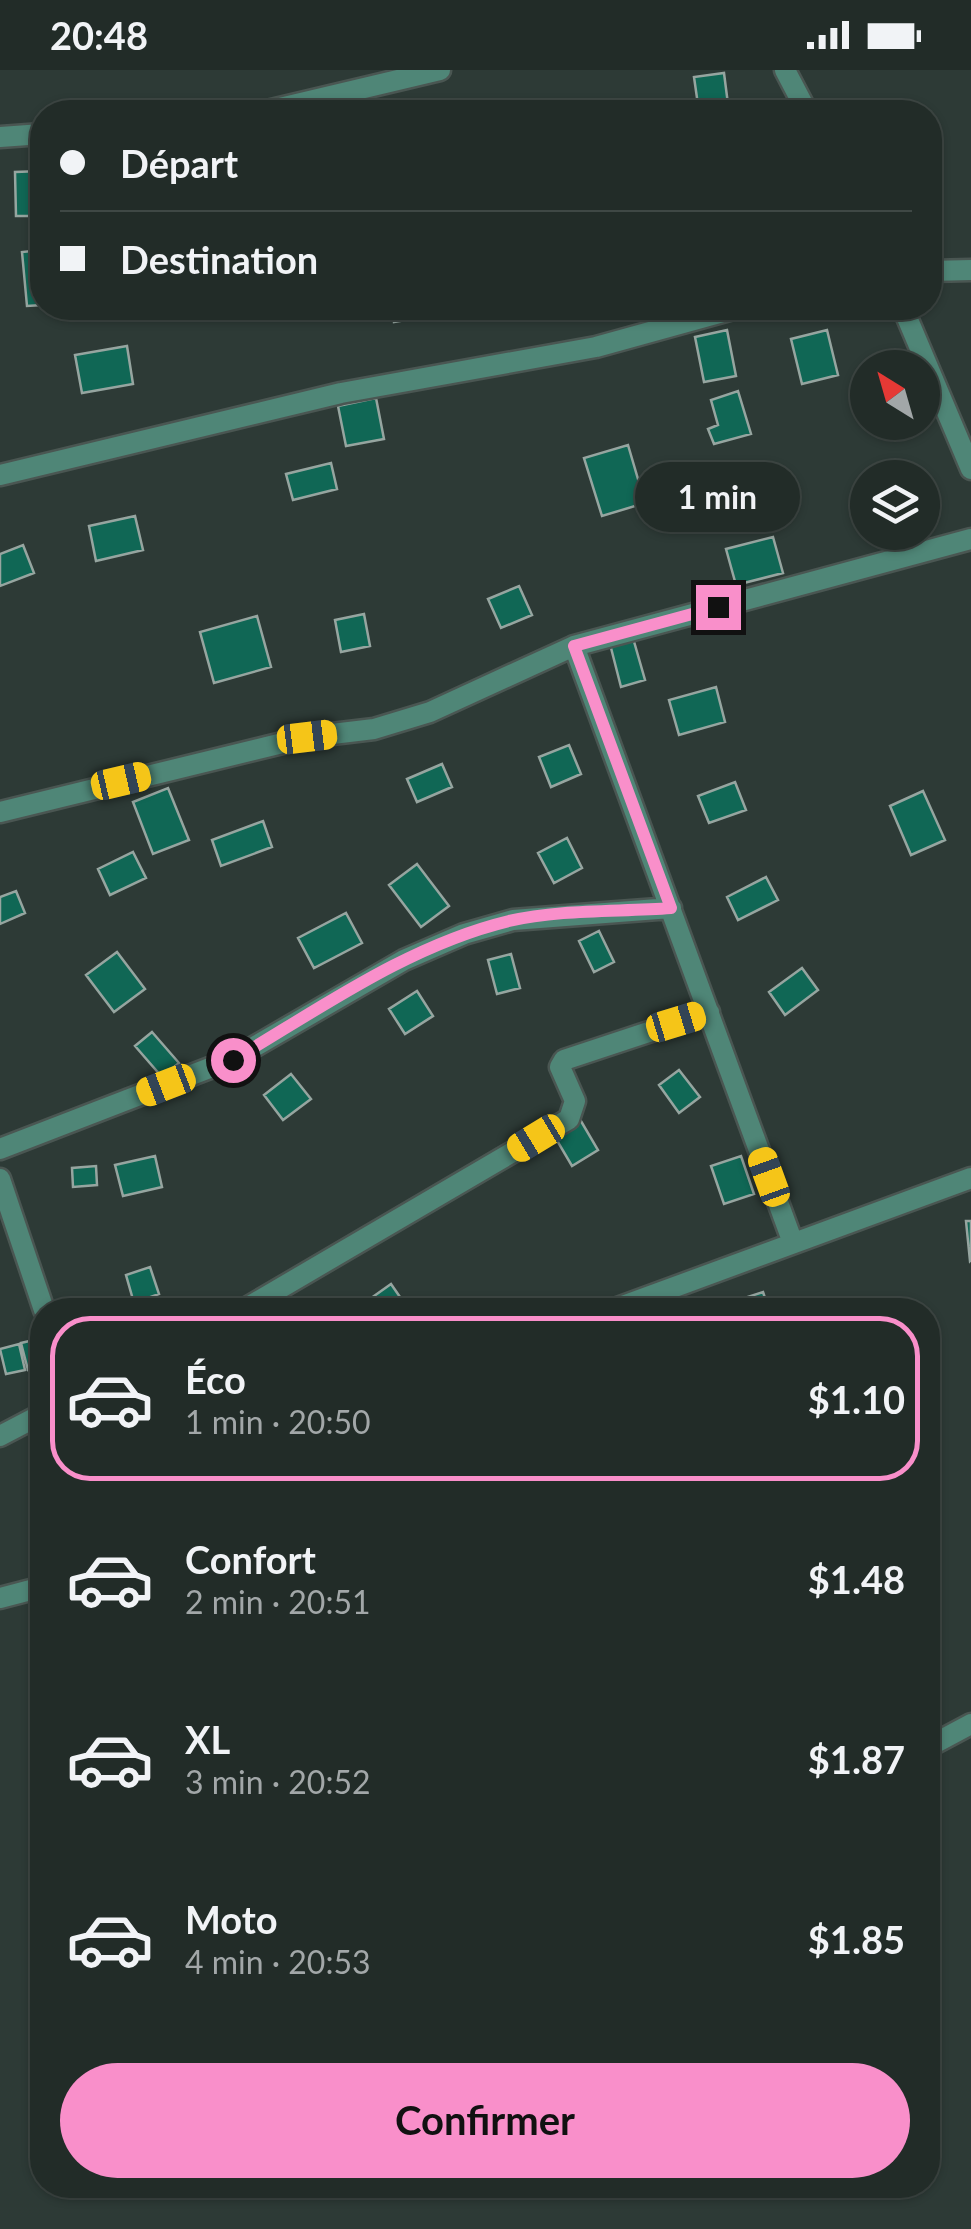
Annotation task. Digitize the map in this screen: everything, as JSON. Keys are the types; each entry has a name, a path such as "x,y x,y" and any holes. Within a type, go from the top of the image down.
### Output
{"street":[{"path":"314,100 440,70"},
{"path":"785,70 801,100"},
{"path":"0,137 30,135"},
{"path":"942,271 971,270"},
{"path":"0,475 341,392 596,347 694,320"},
{"path":"909,320 971,469"},
{"path":"0,812 307,737 374,729 430,712 574,646 971,539"},
{"path":"574,646 792,1243"},
{"path":"0,1149 233,1060 404,960 464,934 512,920 671,908"},
{"path":"262,1298 568,1119 575,1101 560,1067 564,1060 710,1012"},
{"path":"644,1298 971,1178"},
{"path":"0,1179 40,1298"},
{"path":"0,1436 30,1420"},
{"path":"0,1598 30,1590"},
{"path":"940,1741 971,1724"}],"building":[{"path":"724,73 727,100 697,100 694,77"},
{"path":"30,171 30,216 16,216 15,172"},
{"path":"30,251 30,306 27,306 22,252"},
{"path":"727,330 736,376 704,382 695,337"},
{"path":"827,330 838,375 802,384 791,339"},
{"path":"127,346 133,384 82,393 75,355"},
{"path":"738,391 751,434 714,444 708,429 718,425 711,400"},
{"path":"376,398 384,439 346,446 338,406"},
{"path":"628,445 645,503 602,516 584,458"},
{"path":"331,463 337,489 293,500 286,474"},
{"path":"135,516 143,550 96,561 89,526"},
{"path":"773,537 783,573 736,585 726,549"},
{"path":"23,545 34,573 0,586 0,554"},
{"path":"519,586 532,615 501,628 488,599"},
{"path":"364,614 370,646 341,652 335,620"},
{"path":"257,616 271,667 214,683 200,632"},
{"path":"633,638 645,680 621,687 610,644"},
{"path":"716,687 725,722 679,735 669,700"},
{"path":"569,745 581,774 551,787 539,757"},
{"path":"442,764 452,787 417,802 407,779"},
{"path":"735,782 746,810 709,823 698,796"},
{"path":"168,788 189,840 153,854 133,802"},
{"path":"923,791 945,840 911,855 890,806"},
{"path":"263,821 272,847 221,866 212,840"},
{"path":"567,838 582,868 554,883 538,853"},
{"path":"133,852 146,878 110,895 98,869"},
{"path":"417,864 449,906 421,927 389,885"},
{"path":"766,877 778,900 738,920 727,897"},
{"path":"16,891 25,913 0,924 0,897"},
{"path":"346,913 362,943 314,968 298,938"},
{"path":"599,931 614,962 594,972 579,941"},
{"path":"117,952 145,989 114,1012 86,975"},
{"path":"511,954 520,988 497,994 488,960"},
{"path":"802,968 818,990 785,1015 769,992"},
{"path":"417,991 433,1016 405,1034 389,1009"},
{"path":"152,1032 179,1063 162,1077 135,1046"},
{"path":"679,1070 700,1097 679,1113 659,1085"},
{"path":"291,1074 311,1099 283,1120 264,1095"},
{"path":"578,1116 598,1150 572,1166 552,1132"},
{"path":"155,1156 162,1187 123,1196 115,1165"},
{"path":"741,1156 754,1194 724,1204 711,1166"},
{"path":"96,1166 97,1185 73,1187 72,1168"},
{"path":"966,1221 971,1221 970,1261"},
{"path":"150,1267 159,1294 133,1298 126,1275"},
{"path":"391,1284 401,1298 371,1298"},
{"path":"30,1341 30,1369 28,1370 21,1343"},
{"path":"19,1344 25,1370 6,1374 0,1349"}],"route":[{"path":"233,1060 404,960 464,934 512,920 671,908 574,646 718,607"}]}
